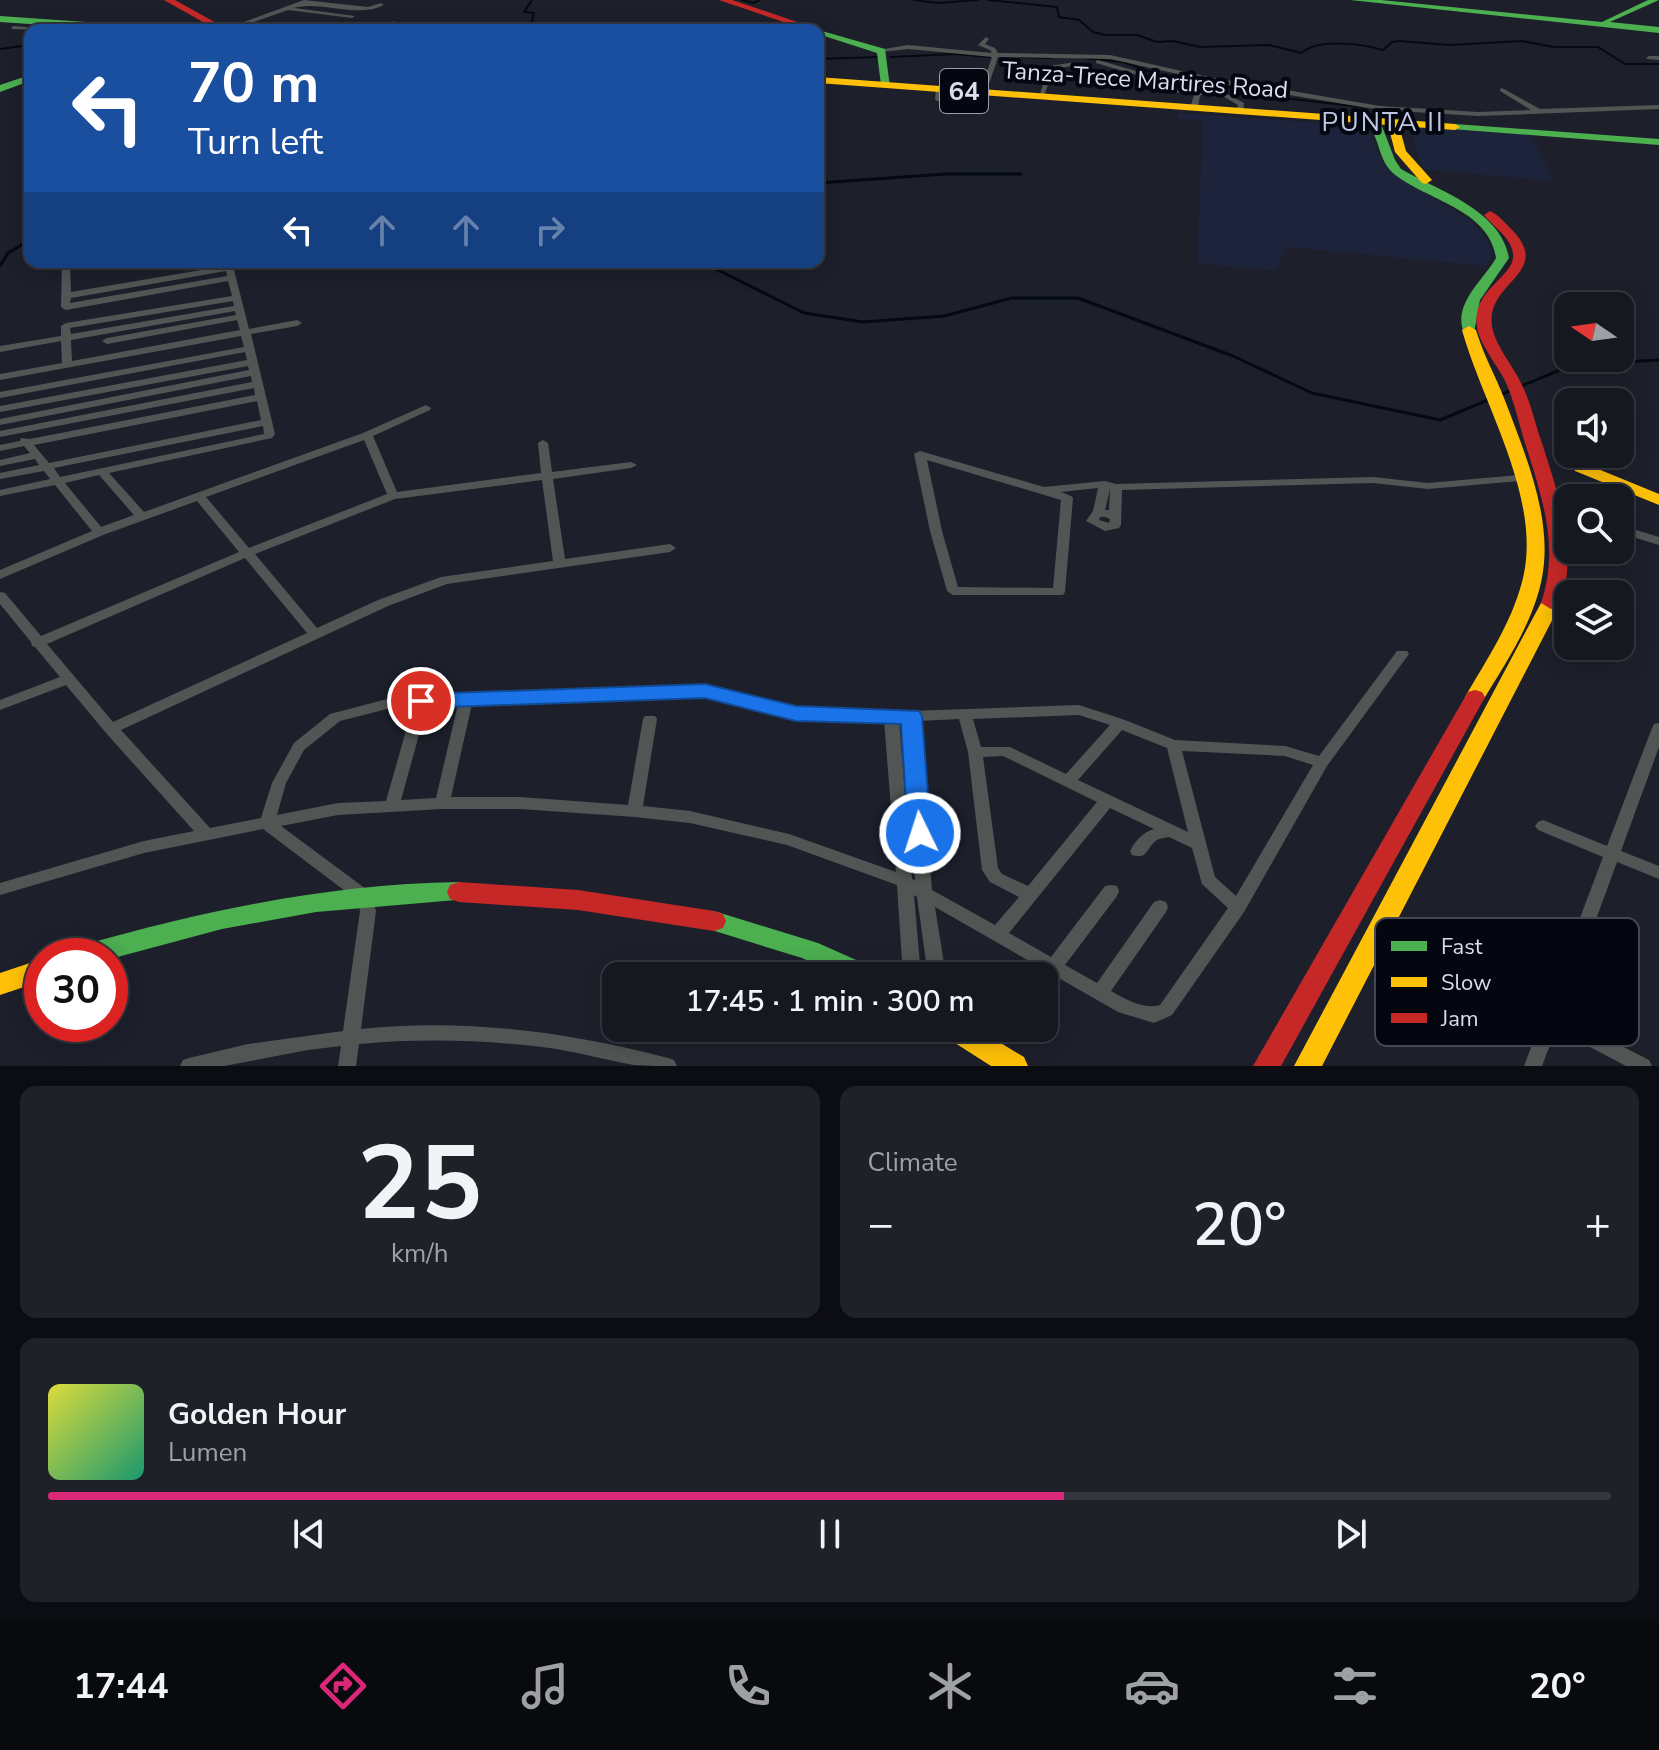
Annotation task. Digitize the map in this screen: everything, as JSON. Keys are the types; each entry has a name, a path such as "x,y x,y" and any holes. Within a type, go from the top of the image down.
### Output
{"street":[{"path":"242,24 307,1 368,9 383,4 356,0"},
{"path":"723,0 798,24"},
{"path":"1354,0 1658,30"},
{"path":"1612,24 1656,0"},
{"path":"175,1 214,24"},
{"path":"1612,24 1659,8"},
{"path":"288,9 352,16"},
{"path":"824,32 881,50 908,47 996,55 1120,58 1179,74 1203,90"},
{"path":"13,39 24,35"},
{"path":"983,92 996,55 993,49 981,45 986,39"},
{"path":"881,50 884,54 886,85"},
{"path":"1649,58 1659,58"},
{"path":"1041,96 1051,67 1088,62 1109,64 1158,79 1155,90 1203,90 1380,108 1478,114 1659,107"},
{"path":"0,89 24,80"},
{"name":"Tanza-Trece Martires Road","path":"824,80 1153,105 1203,90 1239,111 1659,142"},
{"path":"1502,90 1538,111"},
{"path":"1153,105 1181,91"},
{"path":"1383,122 1389,161 1397,171 1466,211 1497,236 1505,255 1499,279 1486,299 1482,316 1491,345 1520,400 1554,496"},
{"path":"66,268 67,365"},
{"path":"0,493 265,438 270,434 230,269 66,301"},
{"path":"1267,1066 1359,907 1526,601 1536,559 1531,518 1491,384 1473,344 1467,314 1472,296 1499,279"},
{"path":"0,349 66,332 238,308"},
{"path":"107,341 238,308"},
{"path":"0,377 297,323"},
{"path":"0,395 248,349"},
{"path":"2,417 255,373"},
{"path":"0,434 255,373"},
{"path":"0,448 260,397"},
{"path":"0,575 99,532 367,435 426,408"},
{"path":"2,417 38,455 55,481 99,532"},
{"path":"0,476 266,422"},
{"path":"367,435 393,496"},
{"path":"543,443 559,563"},
{"path":"920,454 1044,491 1067,498 1059,592 953,591 936,531 920,454"},
{"path":"0,463 38,455"},
{"path":"1659,490 1587,464 1659,500"},
{"path":"37,643 247,553 393,496 631,465"},
{"path":"101,471 141,516"},
{"path":"1044,491 1110,486 1373,480 1428,486 1519,478"},
{"path":"1110,486 1117,523 1109,527 1097,525 1095,516 1110,486"},
{"path":"198,495 315,634"},
{"path":"1065,515 1095,516"},
{"path":"1634,533 1659,541"},
{"path":"111,729 383,603 445,580 670,548"},
{"path":"1387,918 1533,638 1560,583 1563,564"},
{"path":"0,596 111,729 206,834"},
{"path":"1058,968 1131,1011 1161,1014 1238,907 1322,762 1402,654"},
{"path":"0,705 70,678"},
{"path":"267,824 279,783 299,747 335,717 395,702 705,691 796,713 911,716 1079,710 1173,745 1285,751 1322,762"},
{"path":"442,803 466,699"},
{"path":"392,806 421,701"},
{"path":"965,714 975,752 990,870 996,878 1030,895"},
{"path":"891,715 911,962"},
{"path":"911,716 924,891 935,962"},
{"path":"635,811 650,719"},
{"path":"1069,781 1120,723"},
{"path":"1589,918 1654,760 1659,728"},
{"path":"1173,745 1211,886 1238,907"},
{"path":"975,752 1005,751 1198,844"},
{"path":"998,934 1107,801"},
{"path":"0,889 82,863 206,834 338,809 442,803 542,804 690,817 789,840 903,881 1047,962"},
{"path":"1138,851 1151,836 1192,821"},
{"path":"267,824 364,897 368,911 347,1066"},
{"path":"1543,826 1659,873"},
{"path":"128,942 223,918 364,897 428,891 529,895 657,910 779,940 832,962"},
{"path":"1057,962 1111,891"},
{"path":"1100,992 1160,907"},
{"path":"1359,907 1378,918"},
{"path":"1308,1066 1375,941"},
{"path":"0,984 24,976"},
{"path":"189,1066 218,1058 351,1037 470,1031 612,1049 668,1066"},
{"path":"975,1042 1014,1066"},
{"path":"1533,1066 1540,1046"},
{"path":"1605,1046 1643,1066"}],"shaded area":[{"path":"1178,113 1349,125 1367,129 1392,173 1470,220 1485,236 1493,255 1487,266 1287,247 1276,271 1197,263 1203,121 1178,119"},
{"path":"1410,126 1531,135 1554,181 1422,169"}],"waterway":[{"path":"531,24 534,13 524,12 532,0"},
{"path":"742,0 753,3 760,0"},
{"path":"914,0 938,3 978,0"},
{"path":"988,0 1057,7 1059,17 1079,20 1093,32 1105,35 1137,35 1157,42 1173,41 1200,47 1269,45 1301,53 1318,45 1329,44 1353,44 1383,50 1392,42 1400,41 1450,45 1522,41 1554,47 1598,47 1625,64 1659,64"},
{"path":"0,49 24,46"},
{"path":"890,57 956,54 990,57"},
{"path":"824,59 878,57"},
{"path":"1019,57 1050,58"},
{"path":"1083,58 1123,62 1168,78 1216,84 1266,96 1362,107"},
{"path":"824,183 945,174 1021,174"},
{"path":"0,266 8,253 24,244"},
{"path":"714,268 804,313 863,322 944,316 1012,298 1078,298 1233,356 1312,393 1440,420 1572,365 1659,360"}],"traffic: fast":[{"path":"1354,0 1659,30"},
{"path":"1606,21 1656,0"},
{"path":"0,19 72,24"},
{"path":"824,33 882,51 886,85"},
{"path":"0,89 24,80"},
{"path":"1375,121 1389,161 1397,171 1472,214 1489,228 1500,243 1502,258 1474,300 1469,313 1469,330"},
{"path":"1455,127 1659,142"},
{"path":"128,944 222,919 316,902 363,896 459,892"},
{"path":"714,921 809,950 835,962"}],"traffic: slow":[{"path":"824,80 1455,127"},
{"path":"1392,122 1401,152 1426,180"},
{"path":"1469,330 1516,457 1529,503 1535,546 1535,564 1526,599 1475,697"},
{"path":"1583,468 1659,500"},
{"path":"1386,918 1551,603"},
{"path":"1308,1066 1375,938"},
{"path":"0,984 24,976"},
{"path":"975,1042 1014,1066"}],"traffic: jam":[{"path":"168,0 213,24"},
{"path":"723,0 797,24"},
{"path":"1490,215 1511,236 1520,252 1519,263 1493,292 1485,306 1484,324 1489,340 1518,393 1554,510 1560,565 1551,603"},
{"path":"1267,1066 1475,697"},
{"path":"459,892 578,900 714,921"}],"district":[{"name":"PUNTA II","path":"1383,122"}],"route":[{"path":"421,701 705,691 796,713 911,716 920,833"}]}
